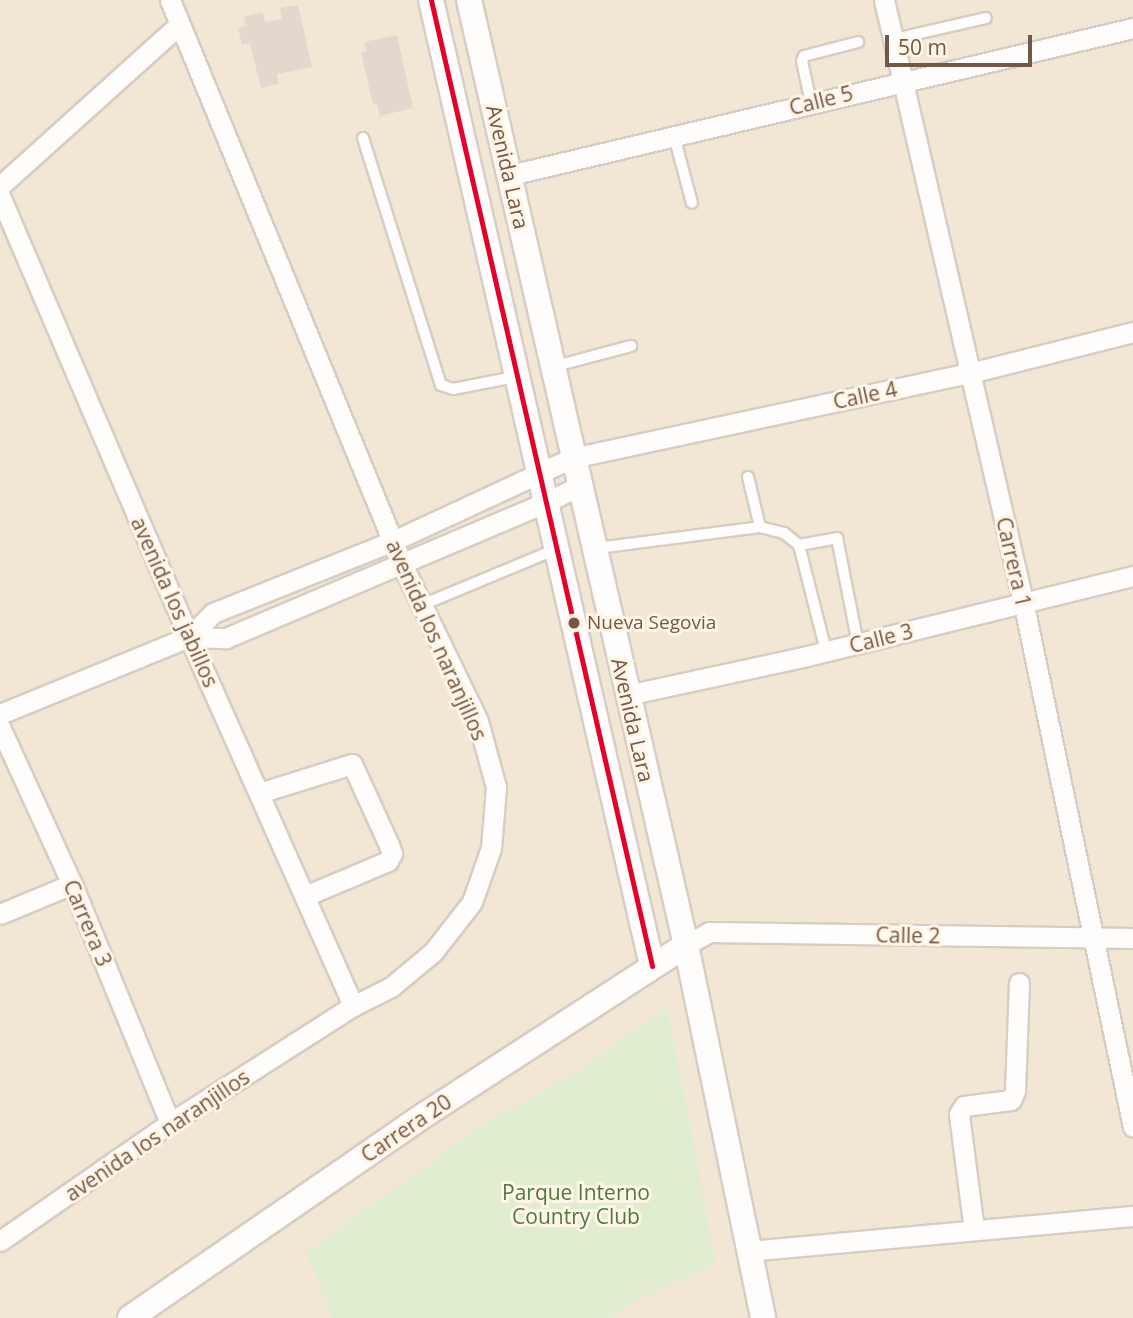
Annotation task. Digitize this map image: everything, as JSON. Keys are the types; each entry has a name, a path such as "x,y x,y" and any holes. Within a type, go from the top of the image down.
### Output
{"street":[{"name":"avenida los naranjillos","path":"0,1241 170,1123 353,1006 391,987 433,952 472,902 491,848 496,787 478,721 402,564 170,0"},
{"name":"Avenida Lara","path":"431,0 652,966"},
{"name":"Avenida Lara","path":"469,0 552,367 584,455 578,486 686,945 763,1318"},
{"name":"Carrera 1","path":"884,0 1023,601 1133,1127"},
{"path":"0,187 180,24"},
{"name":"Calle 5","path":"510,175 1133,28"},
{"name":"avenida los jabillos","path":"0,196 189,637 353,1006"},
{"name":"Calle 4","path":"189,637 214,613 393,541 541,472 584,455 970,373 1133,332"},
{"path":"0,714 189,637 226,638 547,502 578,486"},
{"name":"Calle 3","path":"627,695 826,651 1133,576"},
{"name":"Carrera 3","path":"0,727 72,884 170,1123"},
{"path":"259,793 352,764 389,845 392,853 388,861 305,895"},
{"path":"0,914 72,884"},
{"name":"Calle 2","path":"686,945 709,932 1133,938"},
{"name":"Carrera 20","path":"130,1318 426,1114 686,945"},
{"path":"974,1230 959,1114 964,1106 1011,1100 1016,1091 1019,983"},
{"path":"748,1251 1133,1216"}],"lane":[{"path":"894,39 986,18"},
{"path":"811,103 802,61 804,56 858,41"},
{"path":"674,136 692,203"},
{"path":"363,138 440,385 453,389 519,376"},
{"path":"552,367 631,346"},
{"path":"748,477 760,527"},
{"path":"593,548 760,527 784,533 799,545 826,651"},
{"path":"799,545 837,538 858,643"},
{"path":"422,605 558,548"}],"shaded area":[{"path":"0,0 1133,0 1133,1318 0,1318"}],"green space":[{"name":"Parque Interno Country Club","path":"667,1009 716,1263 638,1300 607,1318 332,1318 316,1273 305,1254 474,1131 571,1075"}],"building":[{"path":"298,5 312,67 277,74 279,84 261,88 250,43 242,45 238,28 246,26 244,17 263,12 265,22 282,19 280,8"},
{"path":"397,35 413,108 380,116 377,104 373,105 361,52 366,51 364,42"}],"transit line":[{"path":"431,0 652,966"}],"place":[{"name":"Nueva Segovia","path":"574,623"}]}
